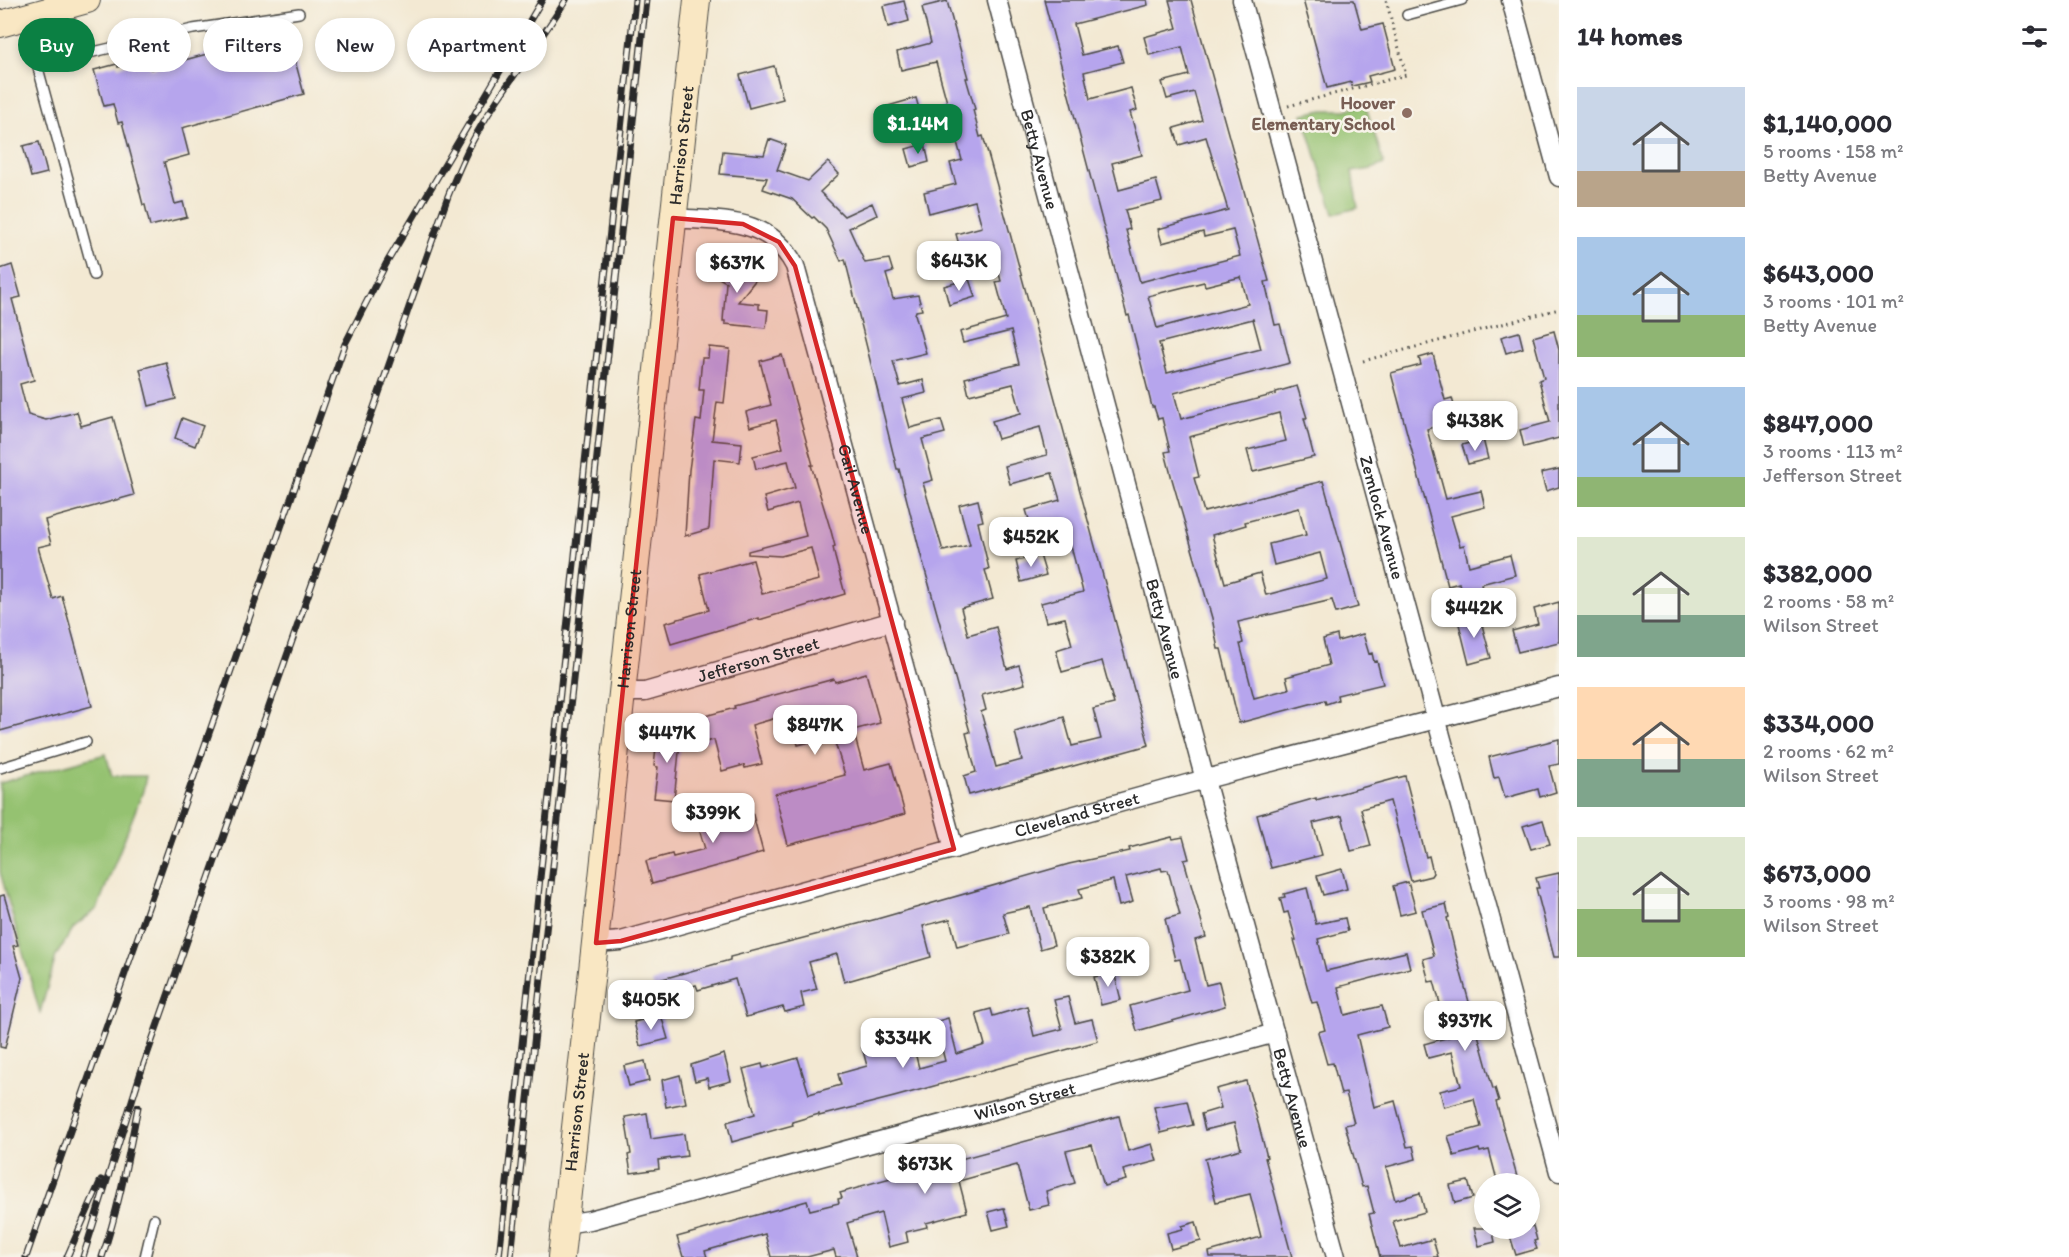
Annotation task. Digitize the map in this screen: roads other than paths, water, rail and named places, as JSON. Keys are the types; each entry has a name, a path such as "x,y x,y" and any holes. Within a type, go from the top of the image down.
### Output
{"main road":[{"path":"0,24 87,0"},
{"name":"Harrison Street","path":"561,1257 698,0"}],"street":[{"name":"Betty Avenue","path":"997,0 1205,780 1336,1257"},
{"name":"Zemlock Avenue","path":"1242,0 1559,1172"},
{"path":"1511,0 1559,177"},
{"name":"Gail Avenue","path":"673,218 756,227 774,238 788,253 795,266 954,849"},
{"name":"Jefferson Street","path":"622,692 645,692 893,621"},
{"name":"Cleveland Street","path":"596,943 621,941 1205,780 1559,687"},
{"name":"Wilson Street","path":"565,1224 601,1217 1275,1033"}],"lane":[{"path":"1407,15 1462,0"},
{"path":"95,52 192,29 299,13"},
{"path":"40,72 94,275"},
{"path":"0,768 87,742"},
{"path":"145,1257 154,1219"}],"railway":[{"path":"26,1257 345,344 386,264 542,0"},
{"path":"83,1257 140,1075 448,196 482,125 566,0"},
{"path":"499,1257 635,0"},
{"path":"511,1257 646,0"},
{"path":"102,1257 127,1164 138,1107"},
{"path":"67,1257 101,1180"}],"place":[{"name":"Hoover Elementary School","path":"1407,113"}]}
